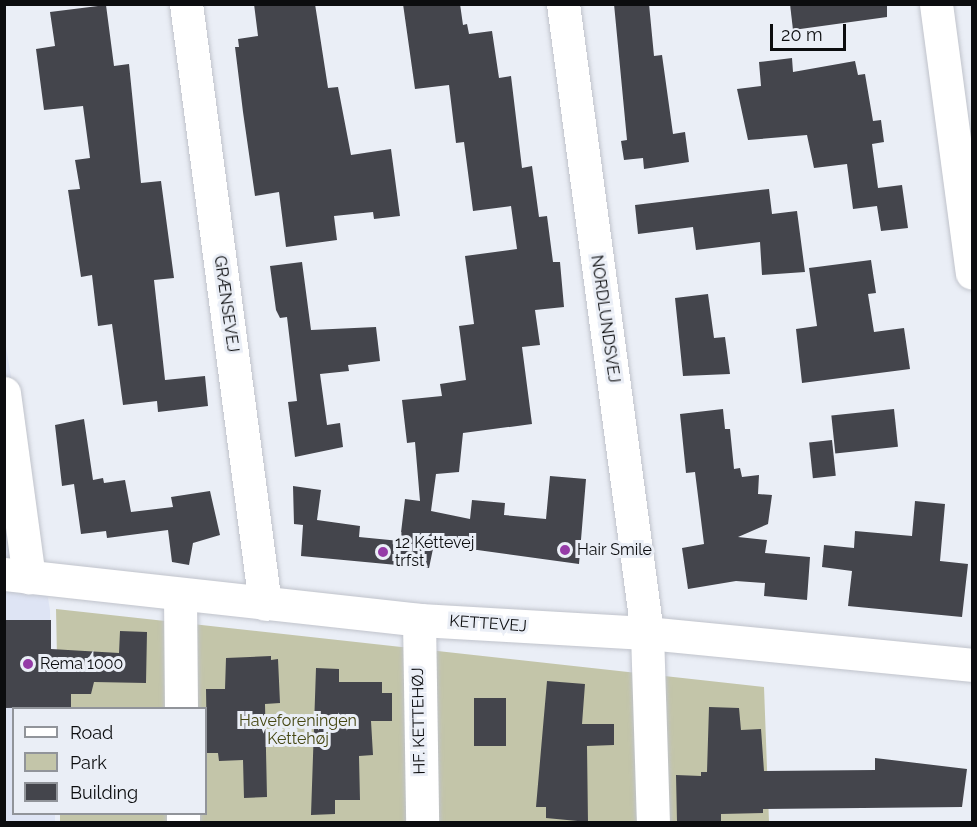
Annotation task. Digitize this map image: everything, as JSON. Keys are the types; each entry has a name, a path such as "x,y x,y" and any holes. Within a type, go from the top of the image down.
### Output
{"street":[{"name":"GRÆNSEVEJ","path":"186,4 265,604"},
{"name":"NORDLUNDSVEJ","path":"563,4 647,633"},
{"path":"936,4 972,273"},
{"path":"4,393 17,575"},
{"name":"KETTEVEJ","path":"17,575 419,620 647,633 972,665"},
{"path":"180,595 181,707"},
{"name":"HF. KETTEHØJ","path":"419,620 422,822"},
{"path":"647,633 652,822"}],"shaded area":[{"path":"4,335 50,610 52,707 12,707 12,815 55,815 55,822 5,822"}],"green space":[{"name":"Haveforeningen Kettehøj","path":"56,609 764,687 769,822 60,822 60,815 207,815 207,707 58,707"}],"building":[{"path":"254,4 315,4 328,88 338,87 351,155 391,149 400,216 374,219 373,212 334,216 337,240 286,247 279,192 255,196 243,112 235,47 239,47 238,39 258,36"},
{"path":"403,4 460,4 463,25 467,24 469,34 492,31 499,78 511,76 522,168 532,166 539,217 547,216 553,262 560,262 564,307 535,310 540,345 522,347 532,424 463,433 459,472 436,474 431,511 470,519 472,500 505,503 504,515 546,519 550,476 586,479 579,564 434,544 429,568 301,556 303,525 294,524 293,486 321,490 317,520 360,526 359,537 400,541 405,499 420,501 415,442 407,443 402,400 442,396 440,384 466,380 459,326 474,324 465,256 517,249 511,206 473,211 464,142 456,143 449,85 415,89"},
{"path":"614,4 649,4 654,56 662,55 673,134 685,132 689,162 644,169 643,158 624,160 621,141 627,140"},
{"path":"790,4 887,4 887,17 793,30"},
{"path":"106,5 114,66 129,64 141,183 161,181 174,278 154,280 165,380 205,376 208,406 158,412 157,401 123,405 112,324 98,326 92,275 81,277 68,190 80,189 75,160 90,158 83,106 44,110 36,49 55,46 50,12"},
{"path":"792,58 793,72 855,61 858,75 865,74 873,121 881,120 884,142 872,144 878,188 902,185 908,228 881,231 877,206 853,209 847,164 814,168 807,135 748,140 737,89 761,86 759,62"},
{"path":"769,189 772,214 797,211 805,272 762,275 760,242 696,250 693,227 638,234 635,205"},
{"path":"871,260 876,293 868,294 874,332 904,328 910,369 802,383 796,329 817,326 809,268"},
{"path":"302,262 311,330 376,327 380,361 348,365 349,371 320,374 327,425 340,423 343,447 295,457 288,402 297,401 287,317 280,318 276,310 270,266"},
{"path":"708,294 714,338 725,337 730,374 683,376 675,298"},
{"path":"723,409 725,429 730,429 734,469 740,468 742,477 759,475 758,494 772,495 768,524 738,537 767,540 765,553 810,557 807,600 764,596 765,583 736,581 688,589 682,548 704,544 695,472 686,473 680,414"},
{"path":"894,409 898,447 835,453 831,416"},
{"path":"84,419 93,480 103,478 104,483 125,480 131,512 173,507 171,497 210,491 220,535 193,543 189,565 172,562 168,530 107,538 106,531 81,534 74,484 62,486 55,425"},
{"path":"832,440 836,476 813,478 809,442"},
{"path":"915,501 945,504 940,561 968,564 962,617 848,606 852,571 822,567 824,545 854,548 855,531 912,536"},
{"path":"4,620 51,620 51,649 119,653 120,631 147,632 146,683 94,682 91,694 71,694 71,707 4,708"},
{"path":"271,656 271,660 278,659 280,703 265,704 267,797 244,798 243,760 219,761 218,753 207,753 206,689 225,689 226,658"},
{"path":"316,668 339,669 339,682 382,682 382,693 392,693 392,721 371,721 373,755 359,756 360,800 335,800 335,814 311,815"},
{"path":"547,681 585,684 582,724 614,724 614,745 587,746 588,822 546,818 546,807 536,807"},
{"path":"474,698 506,698 506,746 474,746"},
{"path":"709,707 739,708 741,730 761,729 764,771 875,770 875,758 967,769 962,807 763,809 763,813 721,814 721,822 677,822 676,775 701,776 701,772 707,772"}],"place":[{"name":"Hair Smile","path":"565,550"},
{"name":"12 Kettevej trfst","path":"383,552"},
{"name":"Rema 1000","path":"28,664"}]}
